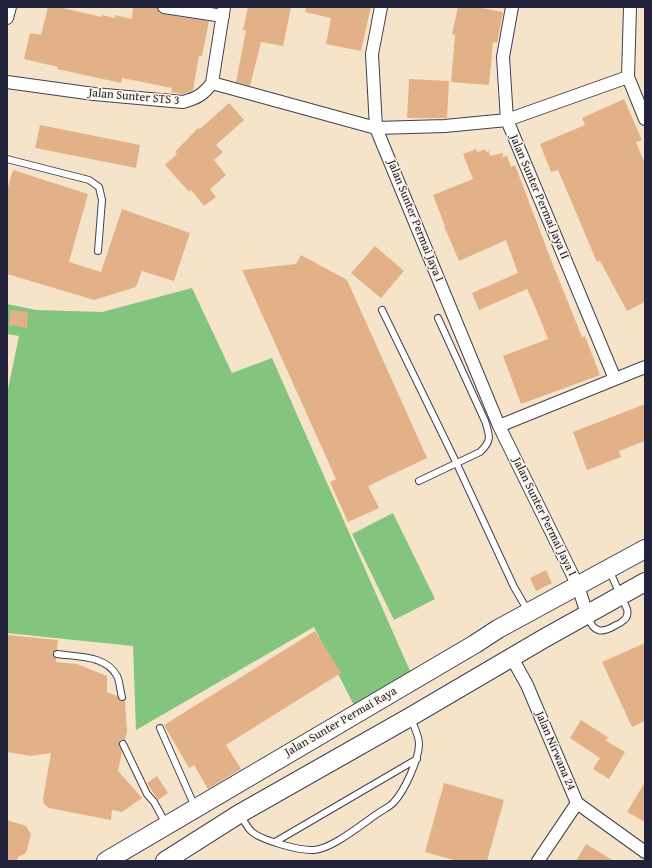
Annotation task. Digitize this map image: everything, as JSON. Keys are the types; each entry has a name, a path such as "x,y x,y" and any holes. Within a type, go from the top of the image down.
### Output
{"street":[{"path":"7,18 10,7"},
{"path":"164,7 223,12 212,83 376,128 446,126 508,120 628,77"},
{"name":"Jalan Sunter Permai Jaya I","path":"381,7 372,54 376,128 499,426 578,586"},
{"name":"Jalan Sunter Permai Jaya II","path":"512,7 503,57 508,120 615,379"},
{"path":"630,7 628,77 645,119"},
{"name":"Jalan Sunter STS 3","path":"7,82 94,94 183,102 196,98 204,93 212,83"},
{"path":"499,426 645,366"},
{"name":"Jalan Sunter Permai Raya","path":"106,861 498,629 645,549"},
{"path":"165,861 239,814 645,582"},
{"path":"578,586 588,614"},
{"name":"Jalan Nirwana 24","path":"512,658 527,685 577,804 538,861"},
{"path":"577,804 645,852"}],"lane":[{"path":"7,159 89,180 99,187 102,200 98,250"},
{"path":"382,310 528,613"},
{"path":"419,481 456,462 480,452 487,446 489,435 485,421 438,318"},
{"path":"588,614 593,627 601,631 607,631 625,620 628,616 622,596 608,569"},
{"path":"56,654 97,660 109,666 117,676 122,697"},
{"path":"239,814 250,830 259,836 275,842 303,849 314,850 326,847 344,837 394,802 406,782 417,759 419,743 410,717"},
{"path":"160,728 196,808"},
{"path":"123,744 147,794 154,802 167,824"},
{"path":"275,842 417,759"}],"green space":[{"path":"192,288 232,373 272,358 414,680 358,713 314,627 136,730 133,646 7,633 7,394 19,336 7,334 7,304 36,310 102,312"},
{"path":"393,513 435,599 394,620 352,534"}],"building":[{"path":"48,7 58,7 102,17 102,15 115,18 115,15 132,19 133,7 157,7 159,13 162,14 209,21 202,56 199,56 193,90 183,94 171,92 172,88 122,78 121,83 57,69 58,67 24,59 30,33 41,35"},
{"path":"248,7 291,7 283,46 261,42 250,86 236,82 246,30 243,30"},
{"path":"306,7 371,7 361,51 326,44 331,18 305,12"},
{"path":"458,7 476,7 503,12 497,43 493,42 489,85 451,82 455,35 452,34"},
{"path":"409,79 449,81 447,118 407,118"},
{"path":"624,99 642,140 636,142 645,164 645,302 627,311 600,261 597,262 558,170 551,172 540,144 585,125 582,118"},
{"path":"229,103 244,120 216,145 223,152 214,160 226,175 210,189 216,197 204,206 191,190 189,192 165,165 177,154 175,152 198,128 200,129"},
{"path":"40,125 140,145 136,168 35,148"},
{"path":"476,149 478,152 485,149 486,152 489,151 490,156 503,153 503,157 507,156 511,167 515,165 582,337 585,336 600,375 521,404 503,356 548,339 534,304 527,289 479,310 472,293 518,273 506,240 459,261 433,195 473,179 463,154"},
{"path":"13,170 88,194 69,262 101,272 122,209 190,233 174,281 142,271 136,287 94,300 7,274 7,190"},
{"path":"375,246 404,271 381,298 351,273"},
{"path":"301,255 347,280 427,458 368,486 379,508 348,522 330,482 336,479 242,270 296,264"},
{"path":"11,310 28,312 27,328 9,325"},
{"path":"645,404 645,441 619,451 621,457 587,470 573,432"},
{"path":"546,570 552,583 536,591 530,578"},
{"path":"315,631 341,673 226,745 241,769 208,789 194,765 189,768 164,725"},
{"path":"7,635 58,640 57,650 54,651 53,654 56,658 56,662 77,664 107,676 107,692 117,696 121,701 125,700 127,732 125,740 121,740 119,743 122,752 118,771 142,798 122,812 112,810 111,820 49,808 44,804 43,799 51,753 31,756 7,752"},
{"path":"645,643 645,721 632,727 602,662"},
{"path":"581,720 609,738 605,740 625,752 609,779 593,769 600,758 570,738"},
{"path":"157,776 168,793 158,800 147,783"},
{"path":"645,782 645,822 627,812"},
{"path":"444,783 504,800 487,861 457,861 425,852"},
{"path":"7,820 26,826 31,834 26,853 18,857 17,861 7,861"},
{"path":"586,844 614,861 576,861"}]}
